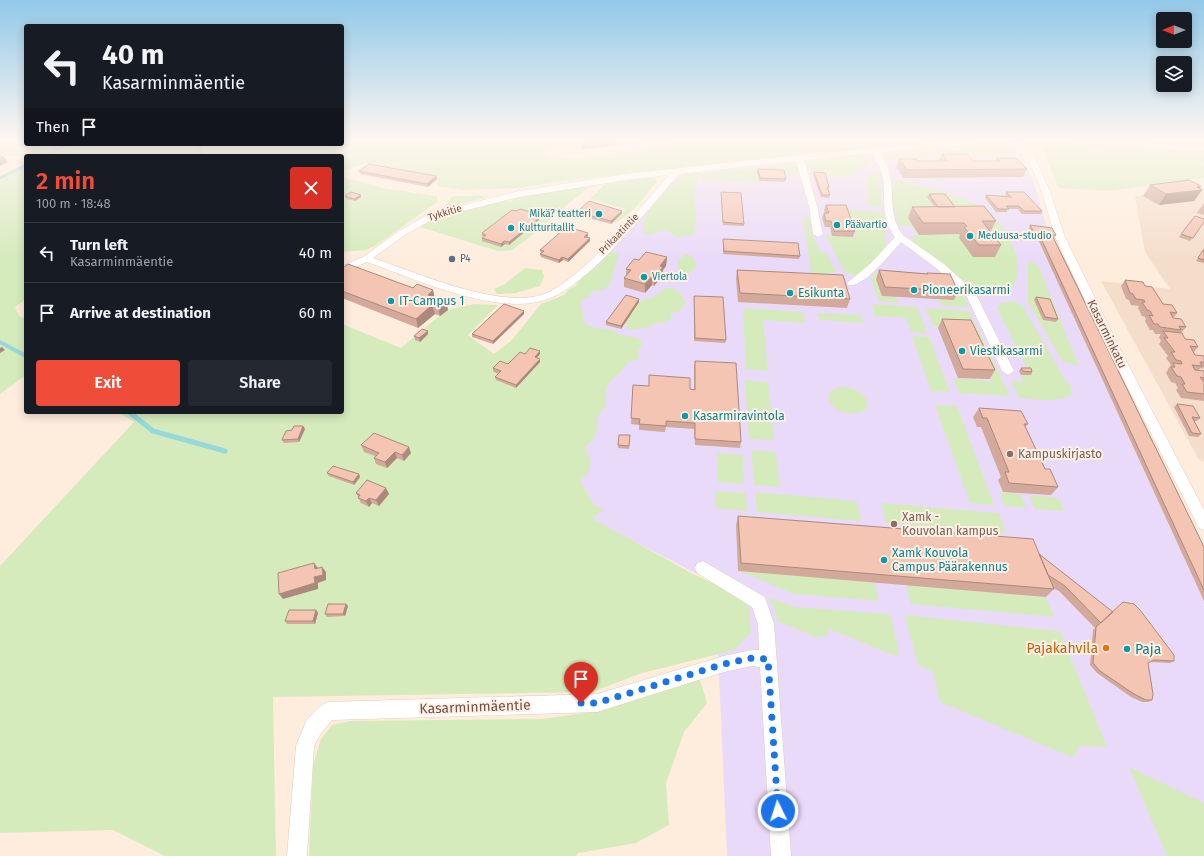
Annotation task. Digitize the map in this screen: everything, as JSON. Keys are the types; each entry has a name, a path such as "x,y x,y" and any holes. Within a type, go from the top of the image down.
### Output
{"street":[{"name":"Tykkitie","path":"344,269 366,259 402,233 432,216 520,194 608,180"},
{"name":"Prikaatintie","path":"366,259 483,297 528,300 543,298 558,292 576,277 631,224 669,180"},
{"path":"806,180 813,206 818,234"},
{"path":"886,180 889,220 893,229 900,237 940,266 971,294 1008,371"},
{"name":"Kasarminkatu","path":"1041,180 1060,237 1116,354 1204,524"},
{"path":"852,283 875,265 900,237"},
{"path":"703,568 759,602 766,624 781,856"},
{"name":"Kasarminmäentie","path":"297,856 305,746 314,726 328,711 597,703 724,664 752,658 768,659"}],"shaded area":[{"name":"Xamk - Kouvolan kampus","path":"675,180 1032,180 1046,225 1204,556 1204,856 727,856 715,583 535,491 559,304"},
{"path":"1204,187 1204,462 1199,460 1101,281 1170,289 1145,252 1135,196"}],"green space":[{"path":"0,180 24,180 24,300 15,307 20,317 24,318 24,376 0,394"},
{"path":"344,180 352,180 387,189 437,196 437,202 375,246 365,250 344,252"},
{"path":"436,180 571,180 518,188 462,190 438,186"},
{"path":"631,180 657,181 632,211 620,220 613,223 626,209 590,199 605,184"},
{"path":"698,180 694,192 696,218 694,235 677,237 666,230 648,235 643,234 643,223 650,209 677,181"},
{"path":"701,180 759,180 759,181 757,183"},
{"path":"866,180 880,180 881,205 877,207 868,205"},
{"path":"1056,180 1190,180 1109,191 1059,188"},
{"path":"900,181 961,198 984,209 992,215 1005,232 1016,254 1018,272 1012,289 989,290 974,286 957,276 917,245 910,237 918,235 912,226 900,226 894,210 892,199 893,182"},
{"path":"588,185 588,188 562,209 537,207 533,209 548,215 551,219 512,250 498,251 420,227 439,217 460,211 503,201 511,202 516,198"},
{"path":"453,196 491,196 446,208 445,205"},
{"path":"846,210 883,212 886,247 858,275 846,274 825,235 856,237"},
{"path":"803,218 809,218 811,233 821,253 826,253 837,272 828,272 831,279 812,278"},
{"path":"612,252 619,253 610,285 600,291 593,291 588,297 582,300 580,307 583,312 584,323 594,328 613,330 620,335 638,338 643,344 638,350 639,357 635,361 629,361 609,384 606,396 606,405 596,420 597,429 595,436 585,448 590,466 587,473 580,480 593,504 604,510 593,517 595,520 693,574 748,600 751,632 735,650 642,673 592,692 273,697 276,856 165,856 113,830 0,833 0,566 134,422 121,414 344,414 344,325 401,348 446,310 474,304 498,305 468,335 494,354 511,341 541,304 564,295 569,289 577,285 579,279 599,265 608,254"},
{"path":"685,254 692,257 697,267 684,278 678,271 678,261"},
{"path":"1031,261 1038,265 1079,366 1062,361 1028,302 1028,262"},
{"path":"525,268 542,270 544,277 540,286 516,293 497,294 494,289 505,284"},
{"path":"876,272 944,275 953,283 969,305 966,307 942,306 939,299 877,279 882,296 896,297 899,303 879,301 871,279"},
{"path":"666,288 674,288 682,295 685,304 680,311 671,313 671,319 664,323 657,322 650,327 628,330 625,324 636,305 643,300 654,297"},
{"path":"1013,301 1022,305 1065,380 1071,386 1072,395 1053,400 1019,398 1011,381 1024,382 1021,375 1030,374 997,308 1001,303"},
{"path":"871,304 917,307 927,333 911,332 906,318 875,316"},
{"path":"743,308 803,312 805,323 763,320 768,371 746,369"},
{"path":"926,308 969,311 1010,396 959,393 953,378 993,381 970,329 933,326"},
{"path":"818,313 861,315 863,323 820,320"},
{"path":"912,336 929,337 950,392 931,391"},
{"path":"745,380 768,382 774,440 749,439"},
{"path":"839,387 852,388 859,391 867,400 867,408 850,414 834,407 828,396 830,392"},
{"path":"935,405 957,406 994,505 970,503"},
{"path":"751,450 776,452 780,487 754,485"},
{"path":"717,453 743,455 744,484 718,482"},
{"path":"715,491 746,493 747,511 715,508"},
{"path":"755,492 857,501 861,521 757,512"},
{"path":"999,492 1021,494 1026,508 1005,506"},
{"path":"1029,495 1058,498 1065,511 1035,509"},
{"path":"881,503 999,513 1006,533 886,523"},
{"path":"739,571 874,582 879,601 794,594"},
{"path":"906,585 1046,597 1054,617 911,604"},
{"path":"768,597 794,607 888,614 891,617 899,653 896,656 829,629 827,636 816,637 777,621 775,609"},
{"path":"905,615 1060,631 1107,747 1078,746 1074,758 940,702 933,672 918,665"},
{"path":"698,673 707,703 684,732 666,783 669,825 636,843 578,853 576,856 309,856 313,766 321,739 332,725 350,721 543,719 597,711"},
{"path":"1129,767 1204,803 1204,856 1167,856"}],"building":[{"path":"406,180 432,180 427,184"},
{"path":"817,180 827,180 829,187 827,187 830,195 822,195"},
{"path":"1189,180 1201,186 1197,187 1202,190 1166,194 1150,185"},
{"path":"351,192 361,195 354,199 345,196"},
{"path":"721,192 741,193 744,224 723,222"},
{"path":"1006,192 1024,192 1042,211 1024,211 1019,206 1006,206 1009,209 998,209 986,195 1011,197"},
{"path":"929,194 945,194 955,207 938,207"},
{"name":"Mikä? teatteri","path":"589,201 622,211 611,221 577,212"},
{"name":"Päävartio","path":"826,205 846,205 855,231 834,231 831,221 826,221 824,213 829,213"},
{"path":"984,206 996,221 982,221 1001,245 979,245 964,227 967,226 964,223 923,223 912,207"},
{"name":"Kultturitallit","path":"520,209 538,214 535,216 539,218 509,242 504,241 501,244 482,238 486,235 482,233 512,210 517,211"},
{"path":"1195,216 1204,219 1204,222 1193,238 1181,234"},
{"path":"1030,225 1052,228 1056,235 1052,235 1204,547 1204,590 1039,234 1034,233"},
{"path":"571,228 588,233 584,237 590,238 568,259 562,257 559,260 540,254 544,251 540,250 563,230 568,231"},
{"path":"723,239 798,243 800,256 724,251"},
{"path":"1204,250 1204,260 1198,258"},
{"path":"646,252 667,257 660,266 663,267 655,277 652,276 645,284 624,278 631,270 626,269 634,259 639,260"},
{"name":"IT-Campus 1","path":"348,264 413,288 417,284 433,290 428,295 446,301 438,307 432,305 416,319 344,292 344,267"},
{"path":"737,270 843,275 850,299 740,293"},
{"path":"879,270 928,274 927,273 950,274 958,291 885,287"},
{"path":"1125,280 1143,282 1145,286 1152,287 1163,304 1172,305 1177,313 1170,312 1173,318 1181,319 1186,327 1179,326 1181,330 1160,327 1158,324 1154,324 1149,315 1153,316 1142,302 1145,302 1144,300 1136,299 1133,294 1130,293"},
{"path":"626,295 639,299 621,326 606,322"},
{"path":"694,296 723,297 726,340 695,338"},
{"path":"1036,297 1050,299 1058,319 1045,317"},
{"path":"504,304 524,311 493,341 472,334"},
{"path":"942,319 971,320 995,370 963,369"},
{"path":"422,329 428,331 419,338 414,336"},
{"path":"1163,331 1182,333 1185,339 1194,340 1198,347 1190,346 1195,355 1204,356 1204,362 1200,362 1202,366 1192,365 1195,370 1204,371 1204,378 1200,377 1204,382 1204,394 1187,392 1182,384 1185,384 1181,377 1177,376 1171,367 1175,367 1173,363 1182,364 1181,361 1176,360 1171,352 1175,352 1164,338 1168,338"},
{"path":"530,348 540,351 535,357 540,359 516,385 495,377 501,371 493,368 500,361 508,364 520,352 525,354"},
{"name":"Kasarmiravintola","path":"695,361 736,363 741,442 695,439 695,423 666,421 666,426 639,424 640,419 631,418 633,385 649,386 649,375 690,378 690,389 695,390"},
{"path":"1021,368 1031,368 1032,372 1023,371"},
{"path":"1177,404 1193,406 1200,418 1192,417 1201,434 1192,433"},
{"name":"Kampuskirjasto","path":"979,408 1021,411 1028,424 1024,424 1045,469 1050,469 1058,487 1009,483 1005,472 1009,472 987,418 983,418"},
{"path":"294,426 303,426 298,439 282,440 286,431 292,430"},
{"path":"374,433 409,447 402,455 395,452 385,462 374,458 379,453 361,445"},
{"path":"619,435 630,435 629,446 618,445"},
{"path":"333,466 359,474 353,482 327,473"},
{"path":"367,480 386,488 376,500 369,498 366,501 358,498 360,495 356,493"},
{"name":"Xamk Kouvola Campus Päärakennus","path":"738,516 1033,539 1054,589 741,563"},
{"path":"1039,554 1113,612 1101,623 1065,586 1048,575"},
{"path":"314,563 315,569 322,567 323,575 314,577 315,583 279,594 278,573"},
{"name":"Paja","path":"1123,602 1134,604 1140,610 1174,655 1174,661 1154,660 1148,663 1153,694 1152,700 1146,700 1134,694 1100,671 1093,663 1096,627"},
{"path":"328,604 346,604 343,614 325,614"},
{"path":"289,610 316,610 313,621 285,621"}],"waterway":[{"path":"0,342 24,355"},
{"path":"132,414 153,431 225,451"}],"place":[{"name":"Mikä? teatteri","path":"599,214"},
{"name":"Päävartio","path":"837,225"},
{"name":"Kultturitallit","path":"511,228"},
{"name":"Meduusa-studio","path":"970,236"},
{"name":"P4","path":"452,259"},
{"name":"Viertola","path":"644,277"},
{"name":"Pioneerikasarmi","path":"914,290"},
{"name":"Esikunta","path":"790,293"},
{"name":"IT-Campus 1","path":"391,301"},
{"name":"Viestikasarmi","path":"962,351"},
{"name":"Kasarmiravintola","path":"685,416"},
{"name":"Kampuskirjasto","path":"1010,454"},
{"name":"Xamk - Kouvolan kampus","path":"894,524"},
{"name":"Xamk Kouvola Campus Päärakennus","path":"884,560"},
{"name":"Pajakahvila","path":"1106,648"},
{"name":"Paja","path":"1127,649"}],"route":[{"path":"581,703 597,703 724,664 752,658 768,659 778,811"}]}
